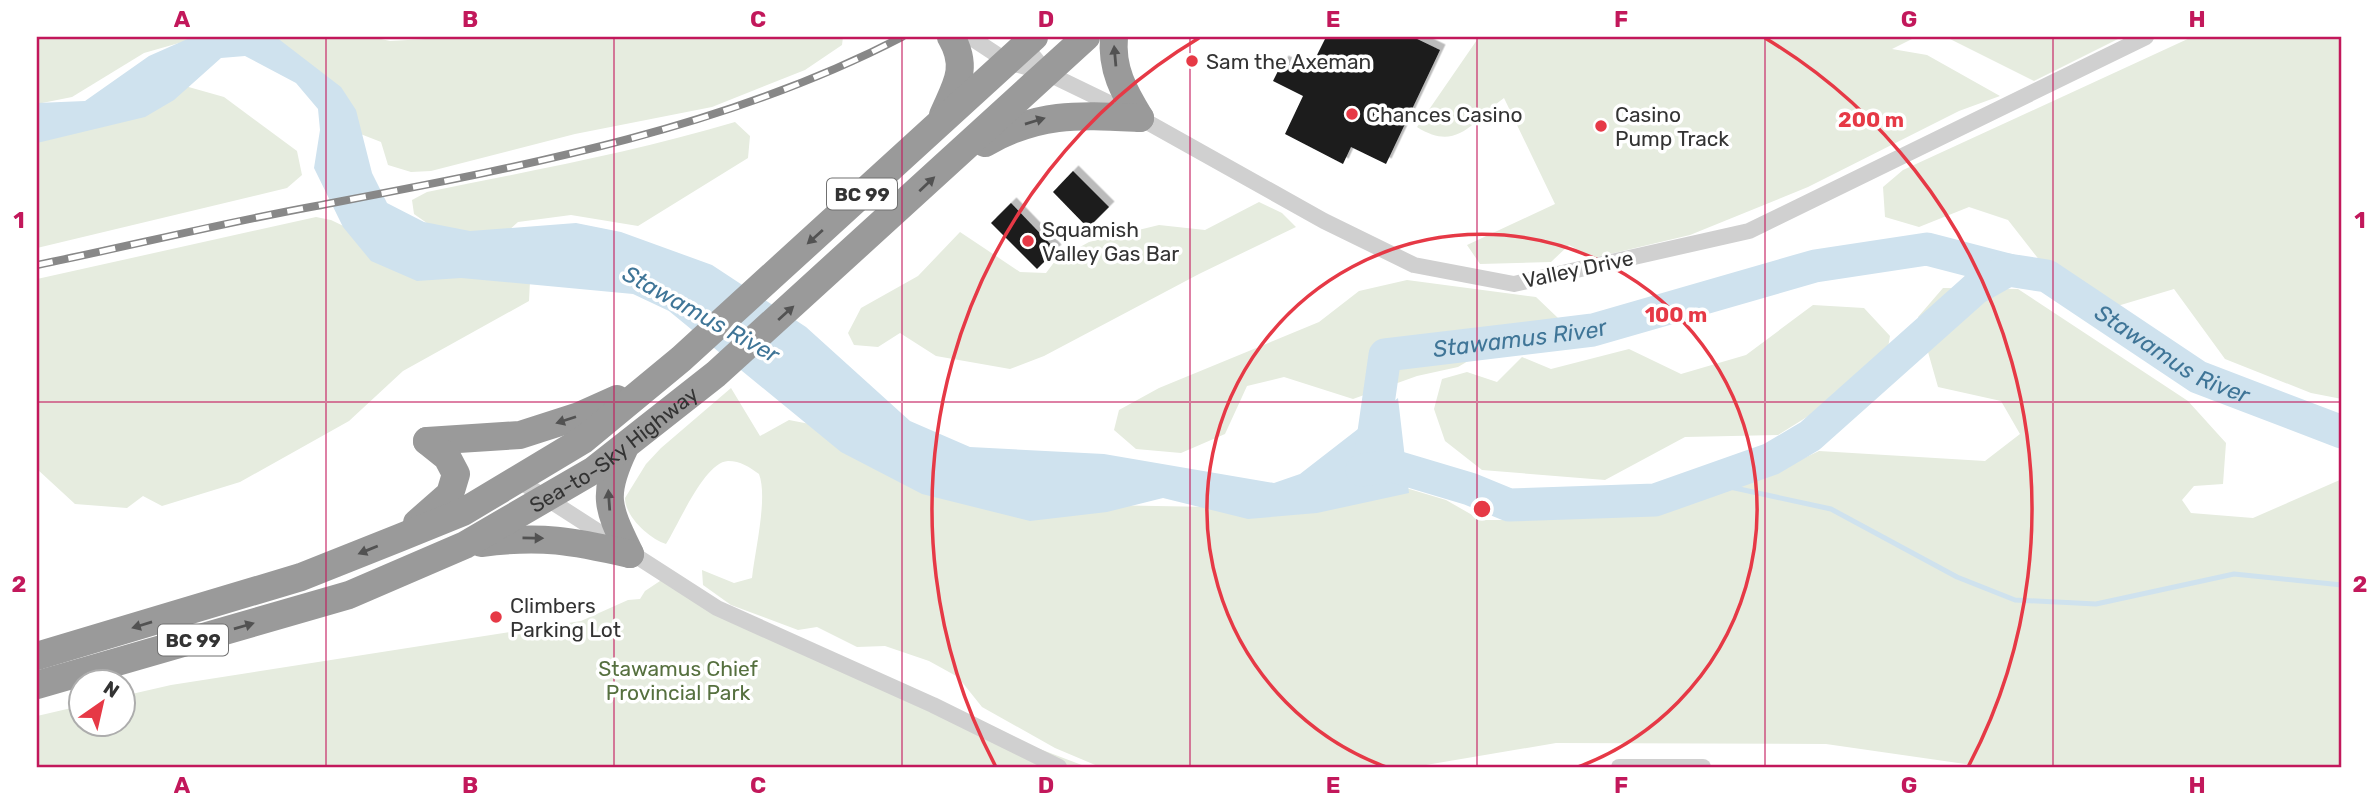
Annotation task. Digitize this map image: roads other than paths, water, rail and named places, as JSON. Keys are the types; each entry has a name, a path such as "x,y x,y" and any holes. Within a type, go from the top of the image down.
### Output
{"highway":[{"path":"939,126 960,78 960,53 951,37"},
{"name":"Sea-to-Sky Highway","path":"37,685 349,595 465,545 547,498 626,446 716,374 823,280 1086,37"},
{"path":"1114,37 1112,57 1122,90 1140,118"},
{"name":"Sea-to-Sky Highway","path":"37,656 301,577 463,512 583,440 681,359 939,126 1021,45"},
{"path":"951,161 1009,129 1044,118 1080,115 1140,118"},
{"path":"399,538 450,494 456,474 447,457 427,441 520,435 579,416 652,384"},
{"path":"626,446 611,476 608,507 630,554"},
{"path":"465,545 527,537 567,540 630,554"}],"street":[{"path":"970,37 1021,45 1047,73"},
{"name":"Valley Drive","path":"1021,45 1047,73 1140,118 1324,221 1414,265 1514,284 1749,231 2146,37"},
{"path":"518,480 630,554 717,607 933,705 1059,767"},
{"path":"1619,767 1703,767"}],"water":[{"path":"192,37 276,37 341,87 356,110 372,173 387,203 424,222 470,231 576,223 621,232 712,265 806,327 910,421 970,447 1104,454 1274,483 1300,474 1398,398 1409,493 1317,513 1248,519 1163,498 1107,512 1030,521 922,494 841,452 669,311 633,294 461,278 417,281 371,261 343,227 314,168 320,130 318,109 296,83 245,56 221,58 174,100 145,117 37,143 37,103 85,101 149,56"}],"waterway":[{"name":"Stawamus River","path":"1370,460 1385,355 1593,330 1815,266 1927,249 2008,270"},
{"name":"Stawamus River","path":"1362,470 1393,466 1470,489 1509,505 1655,500 1771,459 1810,436 1976,288 2008,270 2047,276 2198,377 2342,432"},
{"path":"1707,482 1831,509 1957,577 2015,600 2096,604 2234,574 2342,585"}],"railway":[{"path":"37,265 466,177 615,142 762,98 833,70 902,37"}],"place":[{"name":"Sam the Axeman","path":"1192,61"},
{"name":"Chances Casino","path":"1352,114"},
{"name":"Casino Pump Track","path":"1601,126"},
{"name":"Squamish Valley Gas Bar","path":"1028,241"},
{"name":"Climbers Parking Lot","path":"496,617"}],"park label":[{"name":"Stawamus Chief Provincial Park","path":"678,680"}]}
